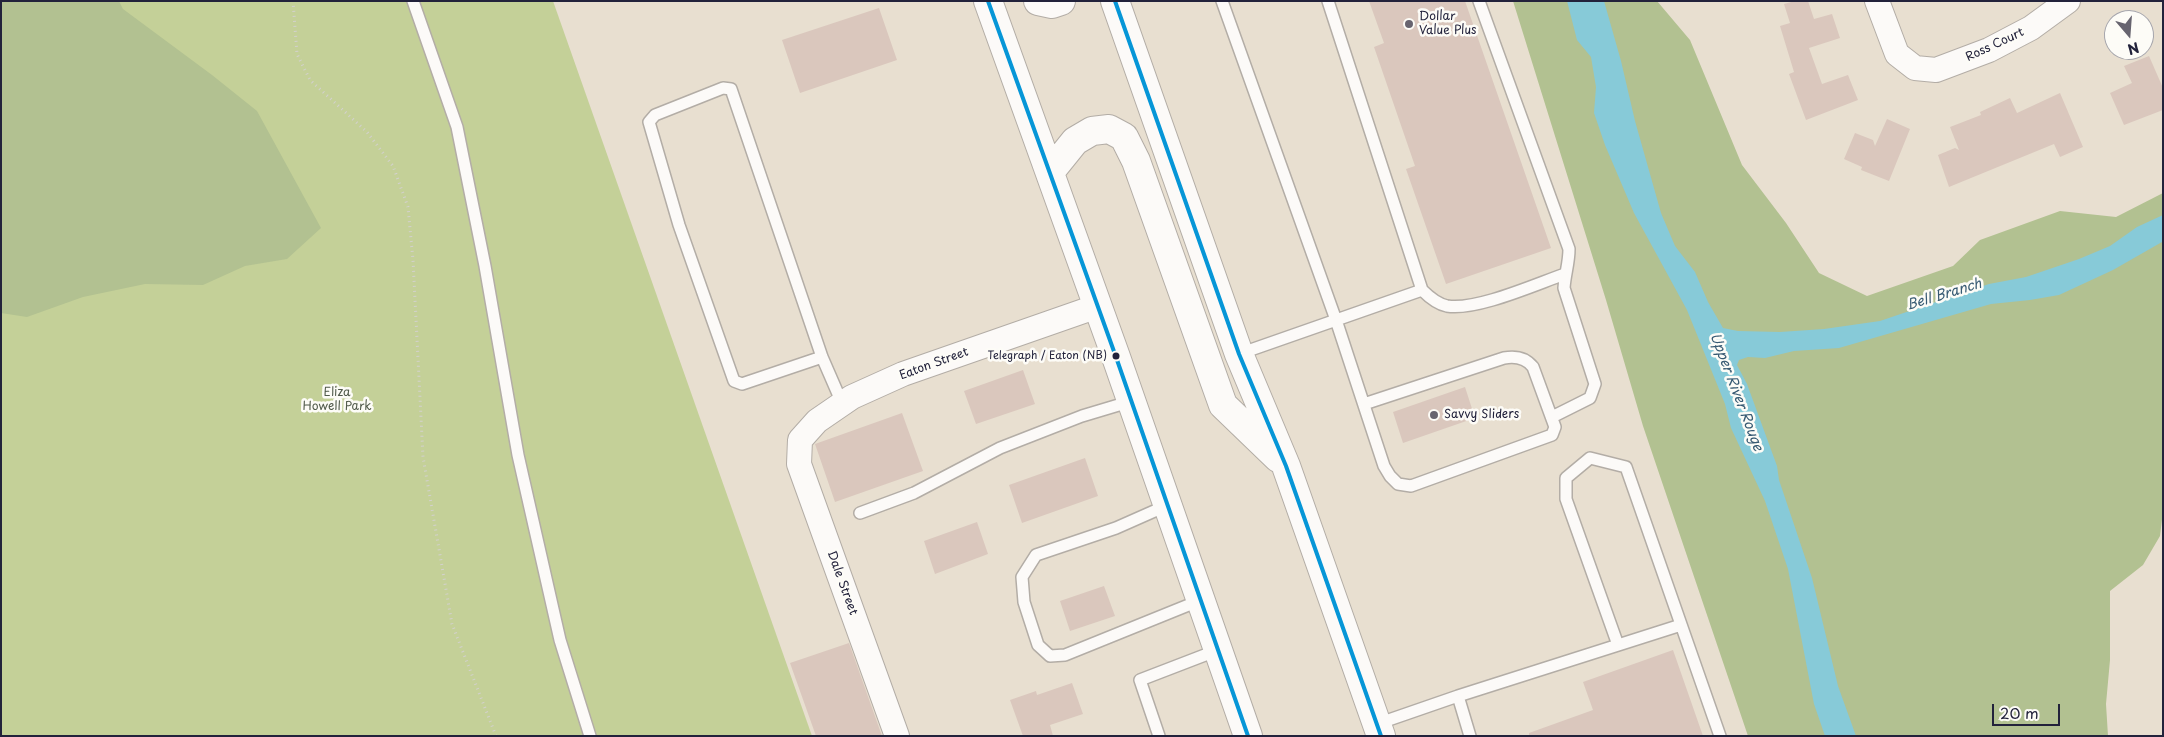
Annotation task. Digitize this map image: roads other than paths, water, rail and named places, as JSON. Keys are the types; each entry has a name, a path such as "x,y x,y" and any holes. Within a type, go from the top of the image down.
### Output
{"main road":[{"path":"988,1 1132,401 1248,736"},
{"path":"1038,1 1052,4 1061,1"},
{"path":"1115,1 1239,354 1286,466 1379,730"},
{"path":"1050,172 1074,141 1092,131 1109,129 1124,137 1136,161 1223,406 1286,466"}],"street":[{"name":"Ross Court","path":"1877,1 1897,54 1915,68 1936,70 1989,50 2031,28 2068,1"},
{"name":"Eaton Street","path":"808,431 817,421 852,397 903,374 1098,306"},
{"name":"Dale Street","path":"808,431 800,440 799,464 897,736"}],"lane":[{"path":"412,1 457,127 485,266 520,464 560,640 590,736"},
{"path":"1222,1 1336,320 1384,466 1390,476 1398,484 1410,486 1552,435 1555,427 1531,364 1520,358 1511,357 1364,404"},
{"path":"1328,1 1422,290 1434,301 1446,306 1465,307 1565,274"},
{"path":"1479,1 1569,249 1570,262 1565,274 1564,288 1596,384 1590,398 1552,417"},
{"path":"822,357 742,384 734,381 679,225 662,169 649,122 655,115 723,88 731,89 822,357 842,404"},
{"path":"1239,354 1422,290"},
{"path":"860,513 914,493 1000,448 1082,416 1132,401"},
{"path":"1618,645 1566,499 1566,478 1590,458 1626,467 1720,736"},
{"path":"1168,505 1116,528 1036,555 1022,577 1024,602 1038,645 1050,656 1065,655 1201,600"},
{"path":"1379,730 1458,696 1681,625"},
{"path":"1159,736 1140,680 1218,650"},
{"path":"1458,696 1470,736"}],"water":[{"name":"Upper River Rouge","path":"1567,1 1604,1 1661,213 1675,246 1695,272 1708,302 1723,328 1738,331 1780,332 1824,329 1880,321 1989,284 2026,277 2079,259 2110,246 2137,227 2163,215 2162,242 2113,270 2059,295 1991,304 1839,348 1794,351 1765,358 1748,357 1739,360 1737,365 1747,384 1777,466 1779,480 1812,578 1838,686 1856,736 1825,736 1814,704 1788,569 1765,501 1731,428 1725,404 1687,310 1634,213 1605,145 1594,113 1596,87 1591,57 1577,40"}],"place":[{"name":"Dollar Value Plus","path":"1409,24"},
{"name":"Telegraph / Eaton (NB)","path":"1116,356"},
{"name":"Savvy Sliders","path":"1434,415"}],"water label":[{"name":"Bell Branch","path":"1944,295"}],"park label":[{"name":"Eliza Howell Park","path":"337,400"}]}
